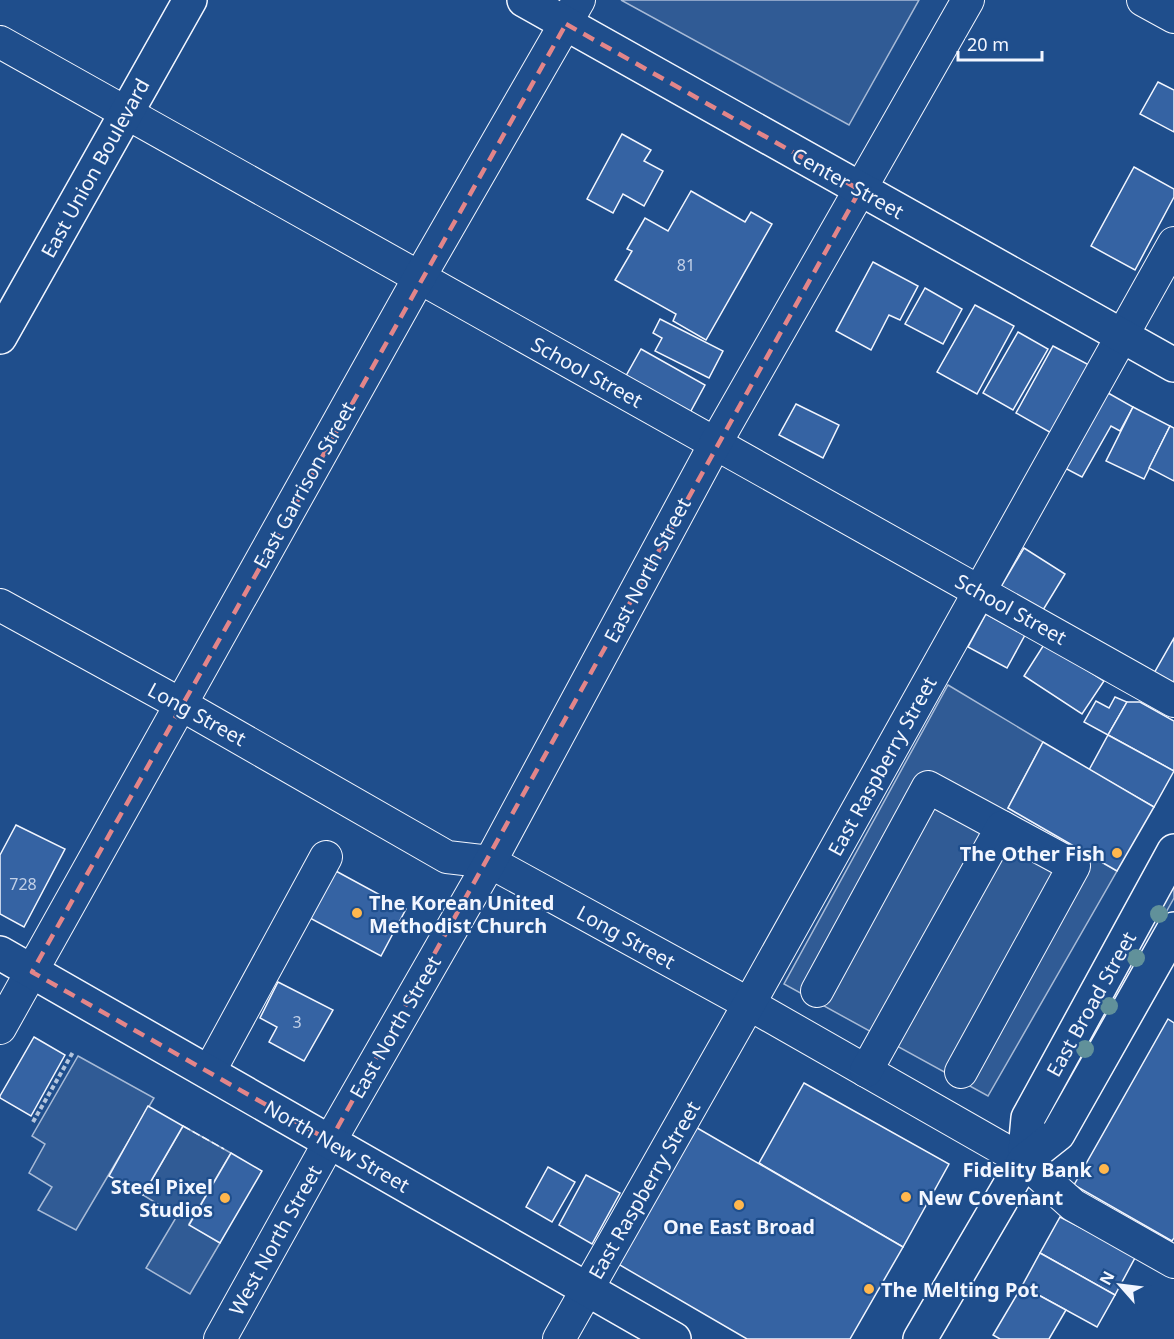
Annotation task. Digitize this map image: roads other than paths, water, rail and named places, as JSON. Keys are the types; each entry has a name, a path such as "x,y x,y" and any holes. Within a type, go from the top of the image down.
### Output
{"main road":[{"name":"East Union Boulevard","path":"0,337 190,0"},
{"name":"Center Street","path":"524,0 573,12 861,190 1174,365"},
{"name":"East Broad Street","path":"1024,1161 1028,1118 1174,851"},
{"name":"East Broad Street","path":"920,1339 1024,1161 1058,1134 1174,929"},
{"name":"North New Street","path":"0,953 674,1339"}],"street":[{"name":"East North Street","path":"330,1142 490,862 715,444 968,0"},
{"path":"1143,0 1174,17"},
{"name":"East Garrison Street","path":"0,1028 419,278 573,12"},
{"name":"School Street","path":"0,42 1174,701"},
{"name":"East Raspberry Street","path":"559,1339 1174,243"},
{"name":"Long Street","path":"0,605 182,705 447,857 490,862 749,1004 1024,1161 1073,1205 1174,1262"},
{"path":"817,990 928,787 1074,866 961,1072"},
{"path":"866,1071 1002,827"},
{"path":"209,1072 326,857"},
{"name":"West North Street","path":"220,1339 330,1142"}],"place":[{"name":"The Other Fish","path":"1117,853"},
{"name":"The Korean United Methodist Church","path":"357,913"},
{"name":"Fidelity Bank","path":"1104,1169"},
{"name":"New Covenant","path":"906,1197"},
{"name":"Steel Pixel Studios","path":"225,1198"},
{"name":"One East Broad","path":"739,1205"},
{"name":"The Melting Pot","path":"869,1289"}]}
